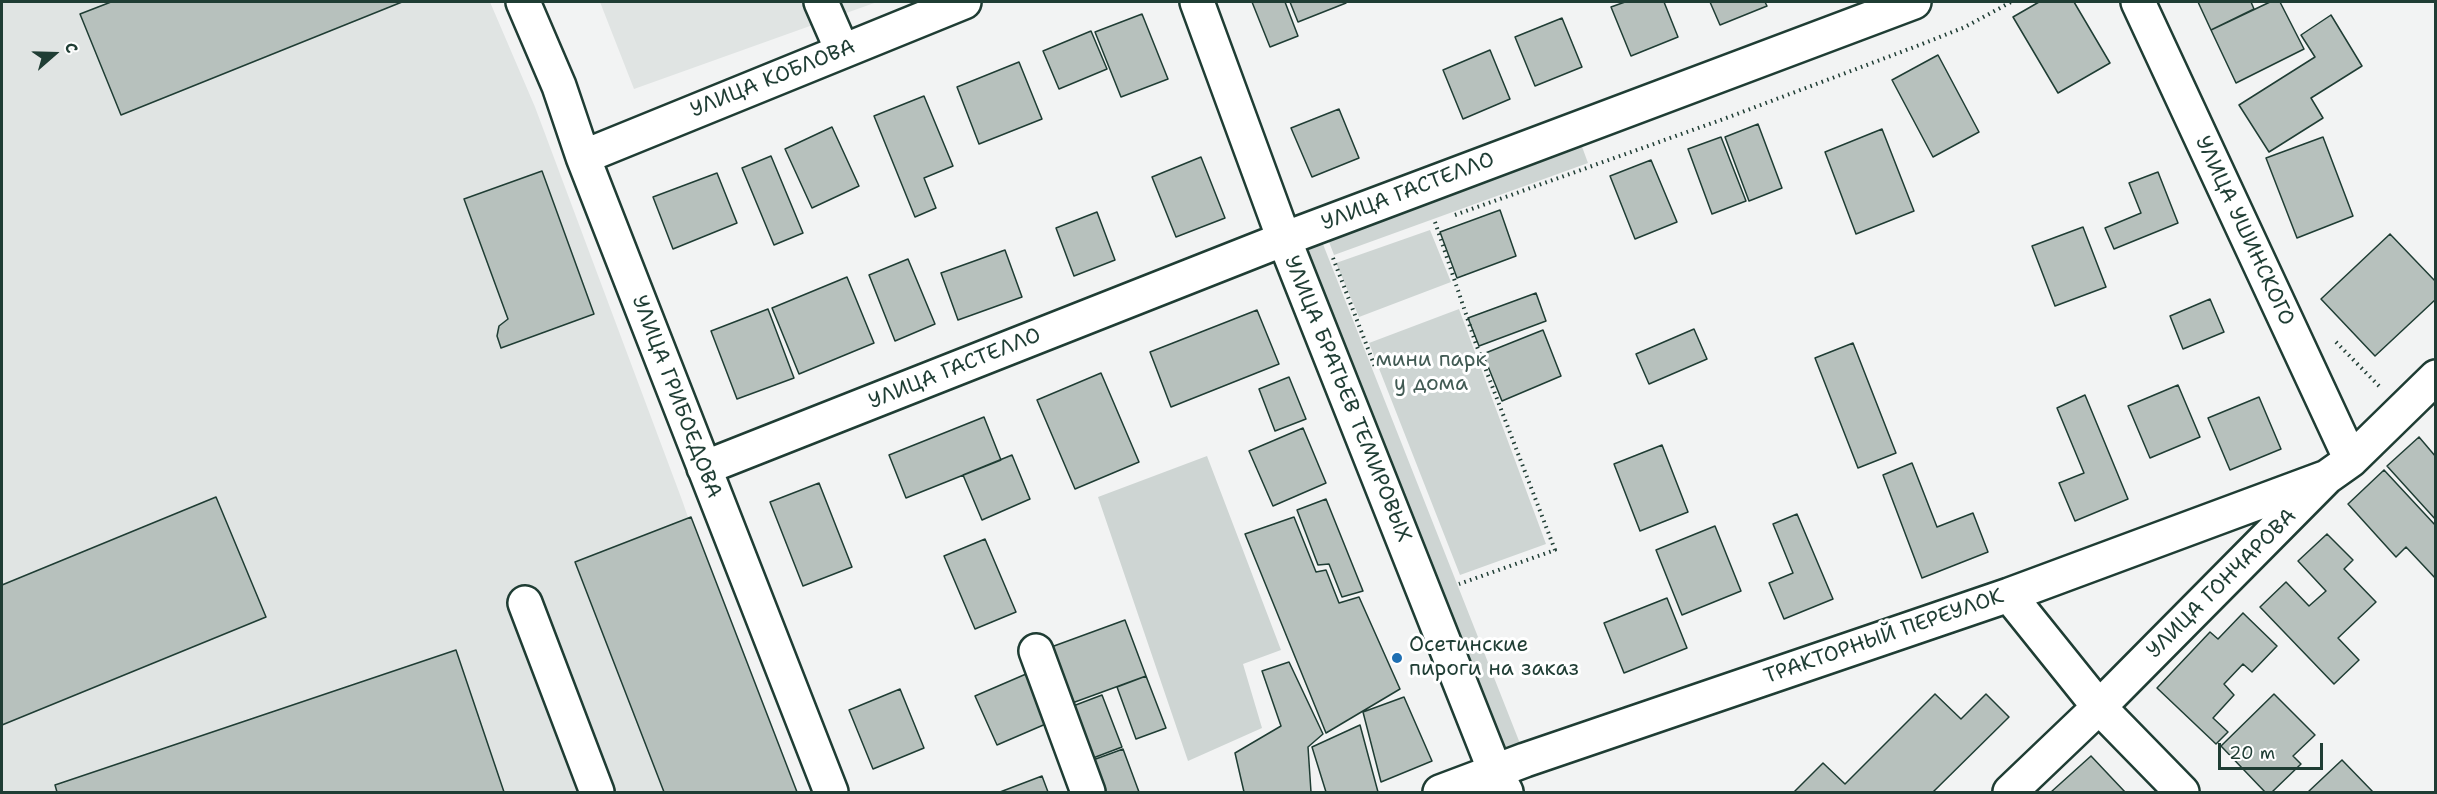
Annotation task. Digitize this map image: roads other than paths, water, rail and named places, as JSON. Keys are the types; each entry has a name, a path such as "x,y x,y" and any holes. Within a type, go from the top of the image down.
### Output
{"street":[{"name":"УЛИЦА ГРИБОЕДОВА","path":"523,2 559,87 583,157 831,792"},
{"path":"822,2 842,50"},
{"name":"УЛИЦА КОБЛОВА","path":"583,157 964,2"},
{"name":"УЛИЦА БРАТЬЕВ ТЕМИРОВЫХ","path":"1197,2 1284,239 1501,782"},
{"name":"УЛИЦА ГАСТЕЛЛО","path":"704,468 1284,239 1914,2"},
{"name":"УЛИЦА УШИНСКОГО","path":"2138,2 2339,469"},
{"name":"УЛИЦА ГОНЧАРОВА","path":"2010,792 2099,708 2339,469 2436,377"},
{"name":"ТРАКТОРНЫЙ ПЕРЕУЛОК","path":"1440,792 1501,782 2009,595 2339,469"},
{"path":"2009,595 2099,708 2182,792"},
{"path":"525,603 597,792"},
{"path":"1036,651 1088,792"}],"place":[{"name":"Осетинские пироги на заказ","path":"1397,658"}],"park label":[{"name":"мини парк у дома","path":"1431,373"}]}
